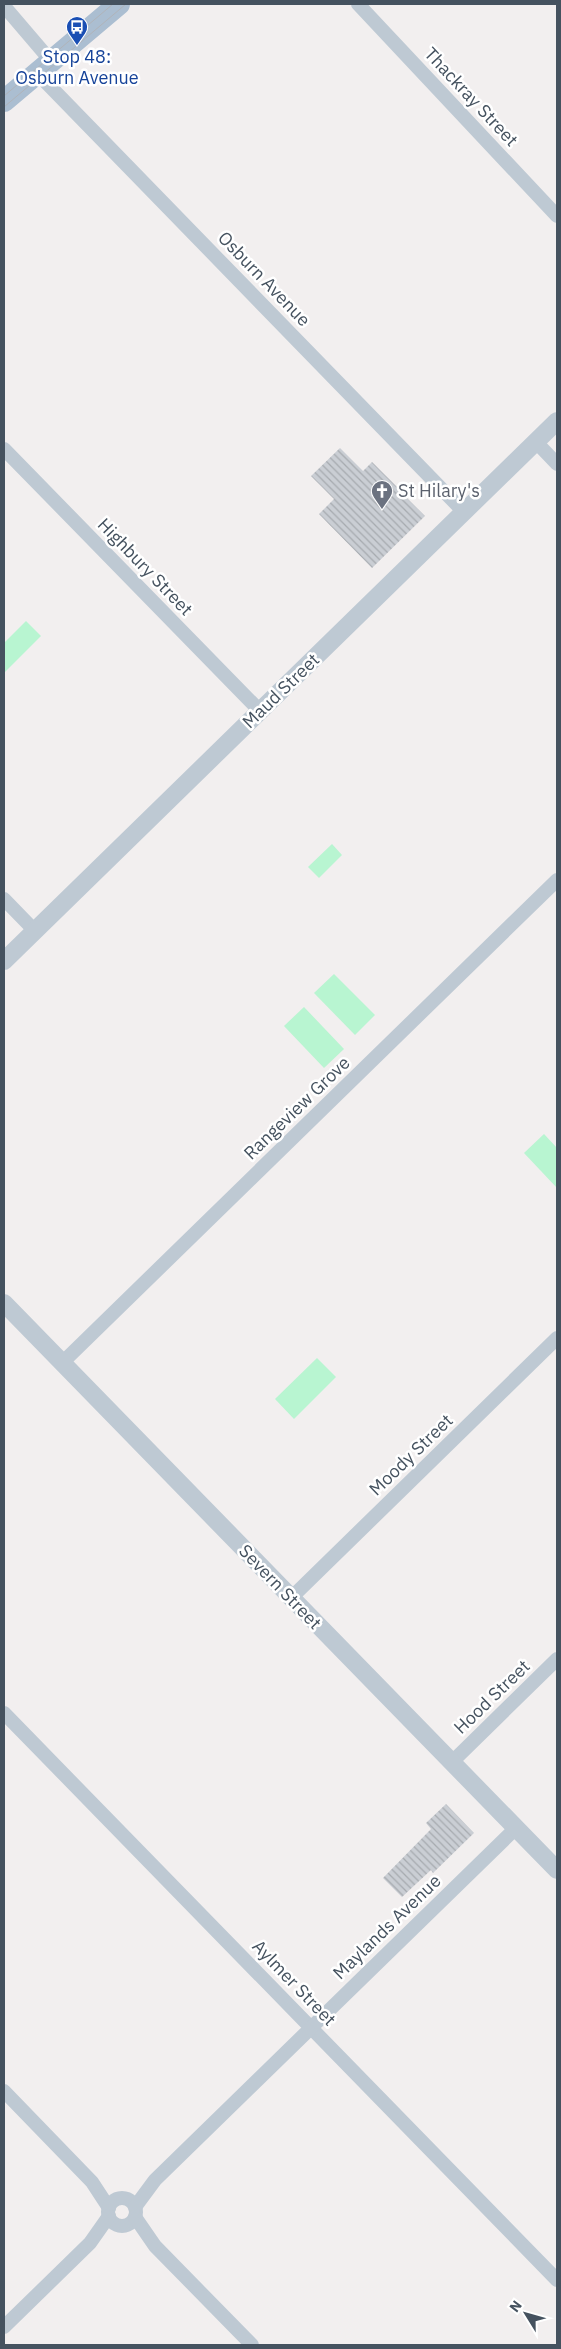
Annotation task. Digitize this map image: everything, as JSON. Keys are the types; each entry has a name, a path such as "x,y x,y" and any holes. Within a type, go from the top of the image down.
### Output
{"main road":[{"path":"4,101 119,4"}],"street":[{"name":"Thackray Street","path":"358,4 557,216"},
{"name":"Osburn Avenue","path":"4,6 44,67 464,512"},
{"name":"Maud Street","path":"4,961 557,421"},
{"path":"536,442 557,464"},
{"name":"Highbury Street","path":"4,449 260,711"},
{"name":"Rangeview Grove","path":"62,1363 557,880"},
{"path":"4,899 35,931"},
{"name":"Severn Street","path":"4,1303 557,1870"},
{"name":"Moody Street","path":"291,1598 557,1338"},
{"name":"Hood Street","path":"452,1762 557,1659"},
{"name":"Aylmer Street","path":"4,1713 557,2280"},
{"name":"Maylands Avenue","path":"4,2327 516,1828"},
{"path":"4,2091 252,2345"}],"green space":[{"path":"26,621 41,636 4,673 4,643"},
{"path":"332,844 342,855 319,878 308,867"},
{"path":"334,974 375,1015 355,1035 314,993"},
{"path":"304,1007 344,1049 324,1068 284,1026"},
{"path":"544,1134 557,1148 557,1188 524,1153"},
{"path":"317,1358 336,1377 294,1419 275,1399"}],"building":[{"path":"340,448 363,471 372,462 401,491 410,489 407,498 425,516 372,568 319,514 334,499 311,476"},
{"path":"446,1804 474,1833 433,1873 431,1870 402,1897 383,1878 431,1829 426,1823"}],"tram line":[{"path":"4,96 113,4"},
{"path":"4,107 126,4"}],"place":[{"name":"Stop 48: Osburn Avenue","path":"77,46"},
{"name":"St Hilary's","path":"382,510"}]}
